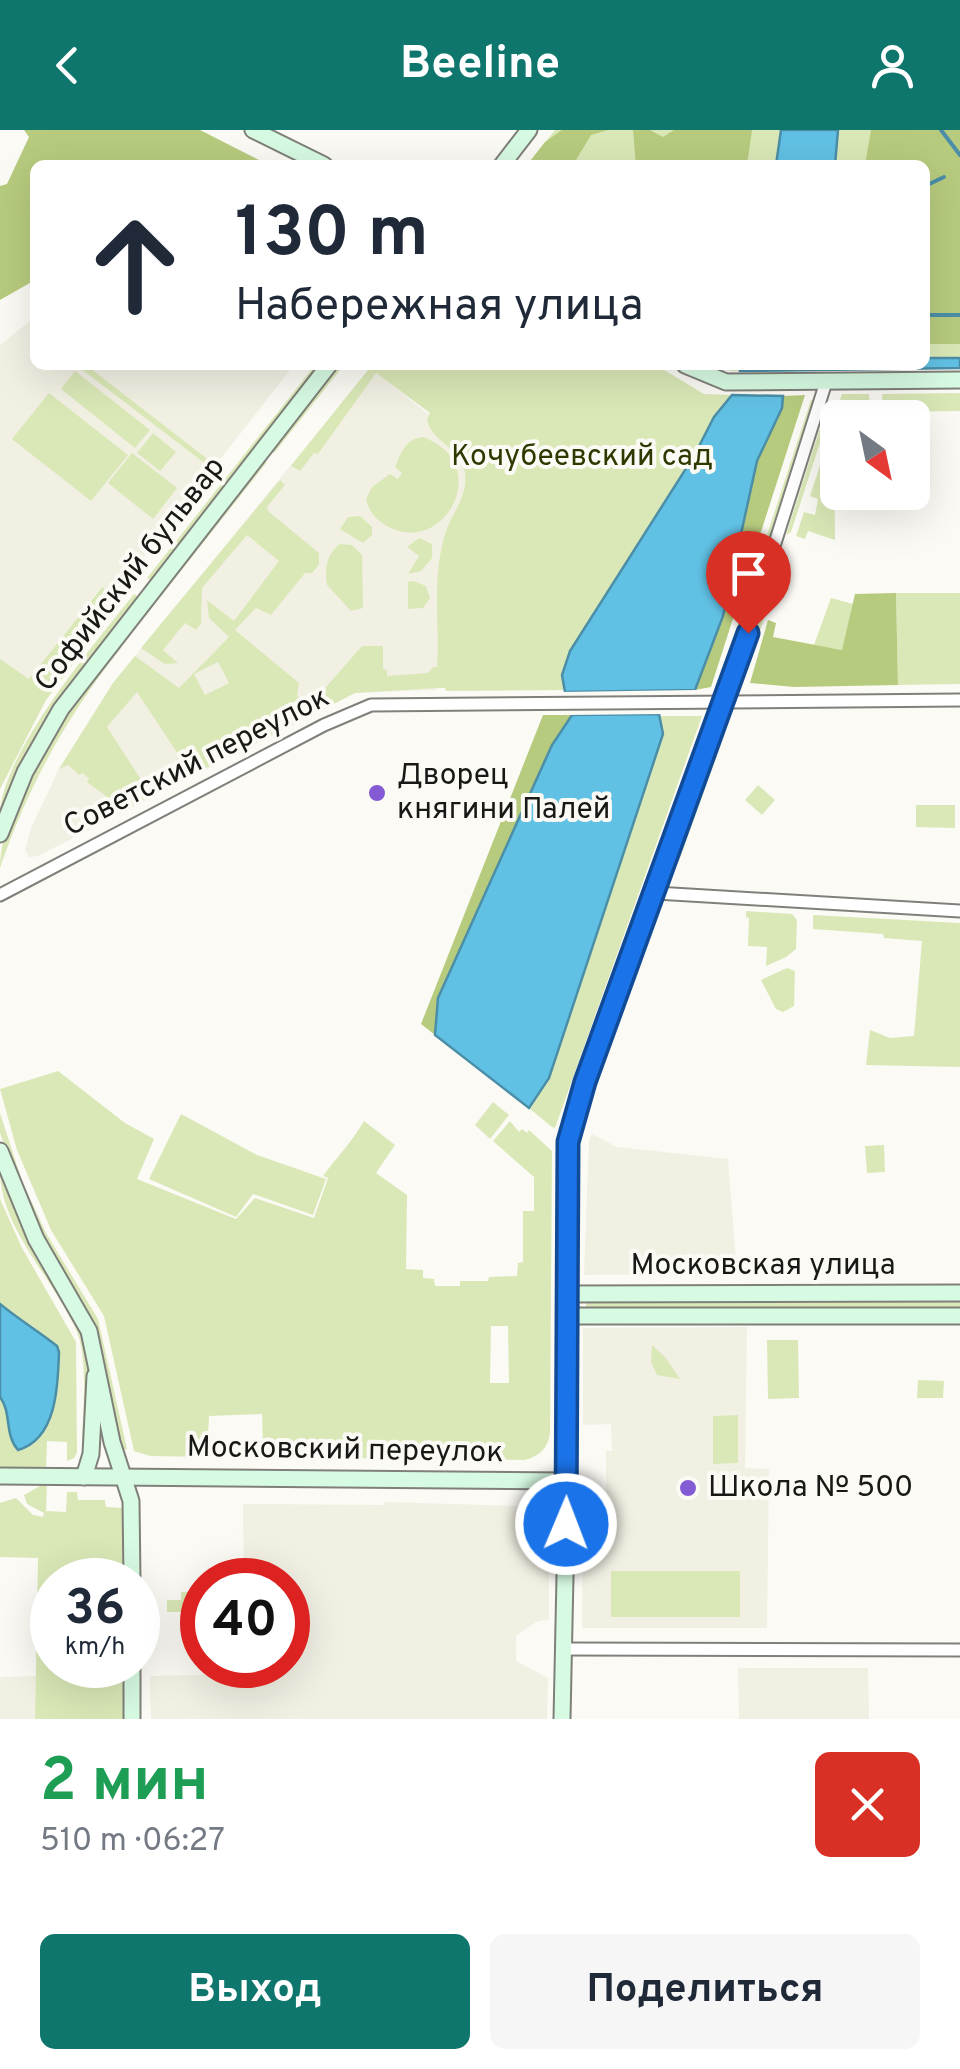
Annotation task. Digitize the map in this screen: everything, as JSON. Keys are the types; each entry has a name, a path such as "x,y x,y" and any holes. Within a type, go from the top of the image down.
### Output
{"main road":[{"path":"253,130 314,160"},
{"path":"506,160 530,130"},
{"name":"Софийский бульвар","path":"0,834 26,772 61,709 326,370"},
{"path":"695,370 713,379 732,382 960,380"},
{"path":"0,1151 36,1238 89,1331 132,1512 132,1558"},
{"name":"Московская улица","path":"566,1294 960,1293"},
{"path":"562,1719 566,1294"},
{"name":"Московская улица","path":"566,1316 960,1316"},
{"path":"84,1476 91,1454 96,1367"},
{"name":"Московский переулок","path":"0,1476 567,1481"},
{"path":"132,1688 132,1719"}],"street":[{"path":"566,1294 566,1160 572,1119 725,701 826,382"},
{"path":"725,701 960,700"},
{"name":"Советский переулок","path":"0,894 351,711 389,704 725,701"},
{"path":"656,893 960,911"},
{"path":"564,1649 960,1650"}],"shaded area":[{"path":"30,321 30,370 290,370 113,596 101,587 29,680 0,660 0,345"},
{"path":"368,370 491,464 438,645 437,690 355,693 38,856 29,857 25,850 31,828 59,769 113,683"},
{"path":"592,1134 617,1147 728,1159 737,1274 584,1275"},
{"name":"Школа № 500","path":"747,1327 745,1468 769,1469 767,1628 582,1628 583,1527 611,1526 611,1500 606,1499 606,1451 612,1451 611,1424 583,1425 583,1328"},
{"path":"385,1502 519,1506 536,1515 549,1541 549,1619 536,1622 516,1636 516,1661 548,1678 547,1719 151,1719 150,1688 160,1688 160,1676 180,1675 180,1688 310,1688 310,1558 244,1558 243,1504"},
{"path":"738,1668 868,1668 869,1719 739,1719"},
{"path":"30,1676 30,1688 36,1688 35,1719 0,1719 0,1677"}],"green space":[{"path":"24,130 200,130 259,160 30,160 30,283 0,300 0,186 7,184 29,137"},
{"path":"555,130 960,130 960,368 930,368 930,160 531,160"},
{"path":"562,130 608,130 591,135 576,160 531,160 545,142"},
{"path":"633,130 650,130 663,137 674,130 752,130 748,160 636,160"},
{"path":"871,130 960,130 960,344 930,344 930,160 866,160"},
{"path":"83,370 92,370 210,461 207,465"},
{"path":"311,370 317,370 151,581 147,578"},
{"path":"334,370 340,370 274,453 272,448"},
{"name":"Кочубеевский сад","path":"368,370 664,370 704,394 732,395 714,417 694,456 570,651 565,690 437,688 355,693 324,709 320,694 362,646 383,646 383,669 387,676 428,673 437,667 441,548 464,489 465,473 458,457 434,434 427,419 430,413 376,373 318,454 314,453 300,471 291,466"},
{"path":"75,371 150,430 135,448 61,389"},
{"path":"49,393 128,455 91,501 12,439"},
{"path":"960,393 960,411 930,411 930,400 882,400 882,394"},
{"path":"842,394 869,394 869,400 840,400"},
{"path":"805,395 711,687 695,690 723,616 757,461 782,408 783,396"},
{"path":"811,400 815,400 725,682 722,673"},
{"path":"820,428 820,443 791,532 786,535"},
{"path":"153,433 176,452 160,471 137,453"},
{"path":"423,437 444,449 456,466 459,484 444,517 429,528 411,533 382,523 369,509 366,499 372,487 390,474 398,479 402,473 395,467 402,452 412,441"},
{"path":"132,453 177,488 153,519 108,483"},
{"path":"262,461 267,462 128,638 125,635"},
{"path":"820,466 820,510 835,510 835,540 808,531 805,539 796,536 804,512 815,515 818,499 810,496"},
{"path":"280,480 285,485 267,507 268,511 319,553 319,565 312,573 305,573 271,615 256,608 235,630 299,683 297,696 312,706 313,714 174,784 167,769 180,757 137,692 107,727 142,781 158,776 167,787 117,813 83,773 79,775 68,765 59,769 113,683 135,656 179,688 229,637 209,618 207,600 234,621 279,561 247,535 202,588 201,624 196,630 185,623 163,650 178,663 165,664 141,648","holes":["218,662 229,683 205,695 194,674"]},
{"path":"360,516 372,527 372,535 363,543 340,529 348,517"},
{"path":"419,538 432,544 432,558 421,571 408,574 419,556 407,547"},
{"path":"340,544 352,545 362,555 363,608 351,611 327,585 328,562"},
{"path":"782,550 783,559 746,674 741,678"},
{"path":"408,582 426,586 430,598 423,608 408,609"},
{"path":"102,587 120,602 46,700 0,789 0,659 29,679"},
{"path":"896,593 960,593 960,684 898,685"},
{"path":"896,593 898,685 794,687 750,683 768,620 776,623 773,637 842,650 855,594"},
{"path":"134,594 138,597 78,675 45,727 0,815 4,790 32,731"},
{"path":"831,598 853,604 843,650 814,645"},
{"path":"116,645 121,648 66,726 36,780 0,868 3,841 26,782 62,721"},
{"path":"543,715 572,715 552,745 438,998 435,1035 421,1024"},
{"path":"659,716 702,716 555,1128 529,1108 549,1078 663,734"},
{"path":"706,723 710,723 559,1132 571,1091"},
{"path":"724,728 679,861 674,863"},
{"path":"758,785 775,800 762,815 745,800"},
{"path":"916,805 955,805 955,828 916,827"},
{"path":"746,911 792,914 797,920 796,949 766,966 767,947 748,946"},
{"path":"655,913 658,916 610,1049 606,1051"},
{"path":"813,915 960,923 960,1067 866,1065 870,1030 890,1038 914,1036 922,941 813,929"},
{"path":"787,968 795,971 794,1006 783,1012 776,1009 761,980"},
{"path":"58,1071 125,1123 154,1139 137,1179 236,1219 255,1198 314,1218 328,1178 323,1176 364,1121 395,1145 376,1173 407,1195 406,1269 423,1270 423,1278 434,1279 435,1286 460,1286 460,1281 517,1276 518,1263 523,1262 523,1211 534,1211 534,1177 493,1141 510,1121 519,1132 529,1130 552,1151 550,1433 545,1448 524,1460 219,1457 218,1449 263,1448 262,1414 209,1416 207,1457 150,1456 134,1451 104,1316 51,1230 17,1150 0,1089","holes":["491,1326 508,1326 509,1383 490,1383"]},
{"path":"493,1102 509,1115 490,1139 475,1125"},
{"path":"0,1113 22,1181 46,1233 98,1319 127,1449 122,1450 94,1321 41,1236 0,1133"},
{"path":"181,1114 257,1155 326,1179 313,1215 253,1194 236,1217 149,1179"},
{"path":"884,1145 885,1172 867,1173 865,1146"},
{"path":"0,1171 19,1218 83,1330 88,1358 88,1448 82,1448 81,1344 68,1313 9,1213"},
{"path":"0,1199 22,1248 76,1342 77,1453 67,1461 67,1442 47,1441 46,1469 0,1467"},
{"path":"586,1300 960,1300 960,1309 586,1309"},
{"path":"767,1340 798,1340 799,1398 768,1399"},
{"path":"652,1345 680,1379 657,1375 651,1362"},
{"path":"918,1380 944,1381 943,1398 917,1398"},
{"path":"738,1415 738,1463 713,1464 713,1416"},
{"path":"47,1482 46,1511 66,1512 67,1492 77,1492 78,1500 105,1500 106,1507 124,1508 123,1558 0,1557 0,1503 16,1498 33,1515 43,1517 44,1513 27,1504 24,1495"},
{"path":"611,1571 740,1571 740,1617 611,1617"},
{"path":"167,1600 180,1600 180,1612 167,1612"},
{"path":"36,1688 123,1688 123,1719 35,1719"}],"water":[{"path":"781,130 838,130 835,160 777,160"},
{"path":"930,358 960,358 960,368 930,368"},
{"path":"732,395 783,396 782,408 757,461 723,616 695,690 565,692 562,675 570,651 694,456 714,417"},
{"path":"659,714 663,734 549,1078 529,1108 435,1035 438,998 552,745 572,715"},
{"path":"0,1304 57,1346 59,1352 56,1395 48,1423 31,1444 18,1450 0,1397"}],"pier":[{"path":"700,690 695,695 565,697 560,692"},
{"path":"659,709 664,714 566,715 571,710"}],"waterway":[{"path":"941,130 960,155"},
{"path":"930,184 944,177"},
{"path":"930,315 960,315"}],"place":[{"name":"Дворец княгини Палей","path":"377,793"},
{"name":"Школа № 500","path":"688,1488"}],"route":[{"path":"566,1524 566,1160 572,1119 748,633"}]}
